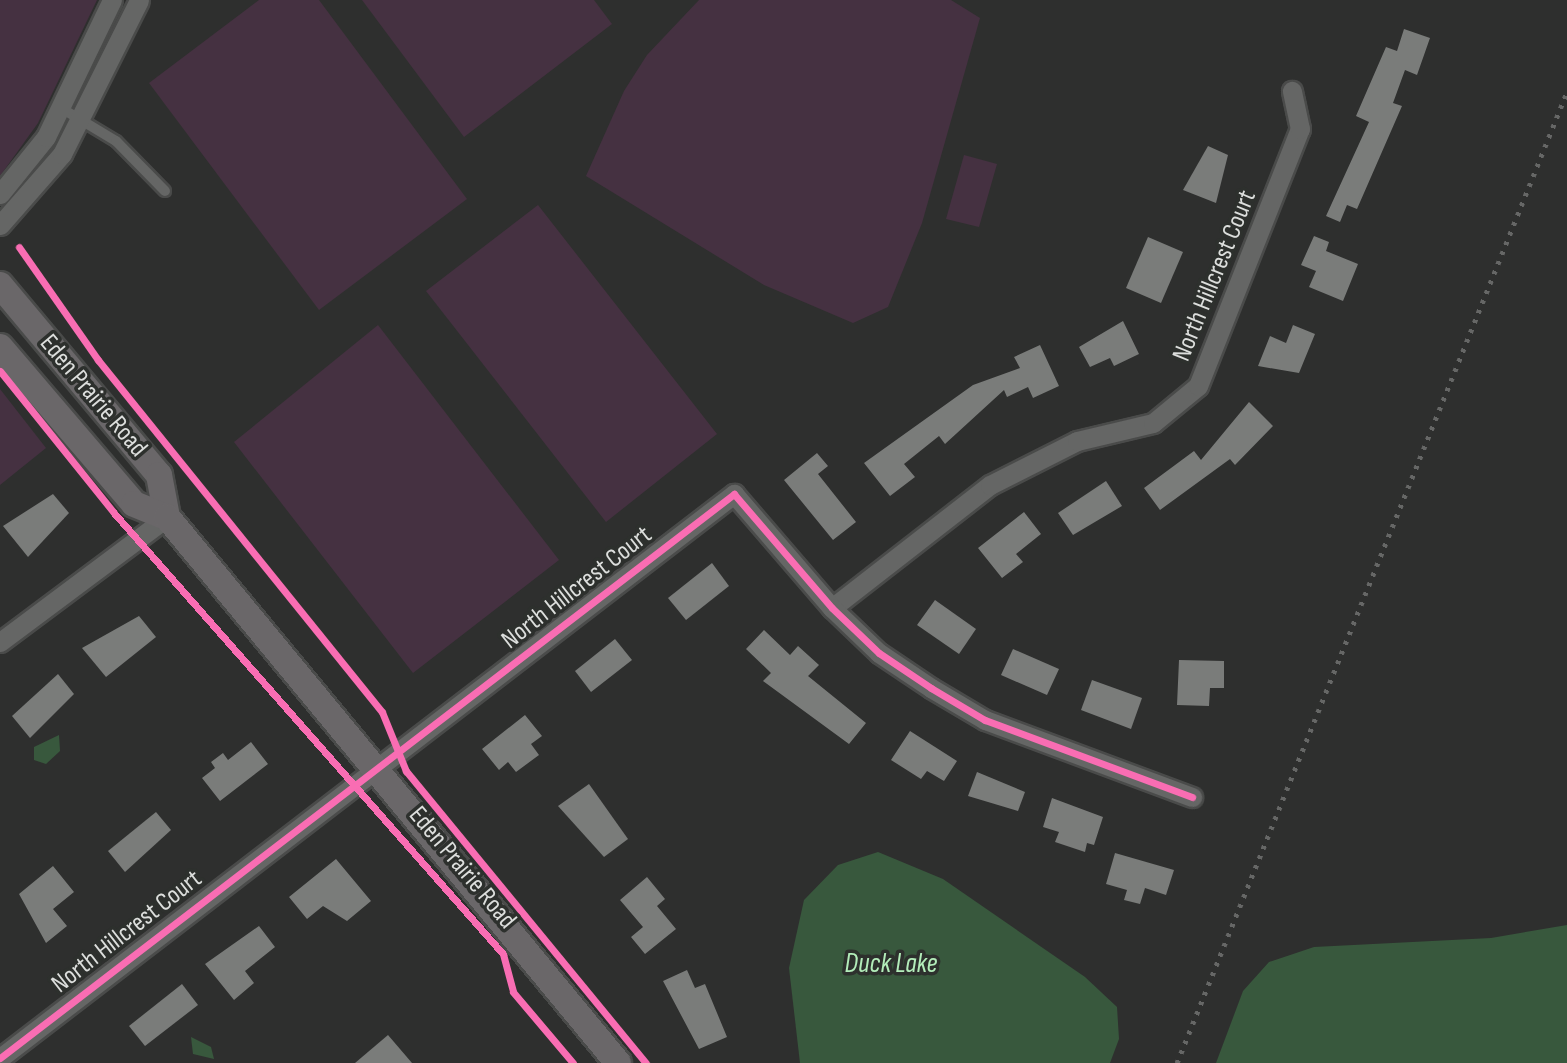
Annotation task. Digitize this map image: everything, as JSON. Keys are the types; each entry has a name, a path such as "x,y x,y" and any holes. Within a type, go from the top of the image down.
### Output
{"main road":[{"name":"Eden Prairie Road","path":"0,285 159,475 167,517"},
{"name":"Eden Prairie Road","path":"0,347 134,504 167,517 380,769 618,1063"}],"street":[{"path":"0,194 61,108 112,0"},
{"path":"0,225 44,180 80,118 139,0"},
{"name":"North Hillcrest Court","path":"832,608 1011,472 1077,441 1153,423 1199,386 1300,129 1292,91"},
{"name":"North Hillcrest Court","path":"0,1058 380,769 734,494 832,608 879,653 985,720 1192,797"},
{"path":"0,642 167,517"}],"lane":[{"path":"61,108 116,141 165,191"}],"shaded area":[{"path":"0,0 97,0 38,123 0,176"},
{"path":"259,0 319,0 467,199 319,310 149,83"},
{"path":"362,0 594,0 612,24 464,137"},
{"path":"699,0 951,0 980,18 922,223 888,307 853,323 764,285 586,176 624,91 647,55"},
{"path":"964,155 997,164 979,227 946,219"},
{"path":"538,205 717,434 606,522 426,291"},
{"path":"378,325 559,560 413,673 234,442"},
{"path":"0,389 46,448 0,485"}],"water":[{"path":"59,735 60,751 46,764 34,760 34,747"},
{"name":"Duck Lake","path":"878,852 943,879 1085,977 1117,1007 1119,1039 1110,1063 800,1063 789,968 804,900 838,865"},
{"path":"1567,925 1567,1063 1216,1063 1243,991 1269,962 1314,947 1491,938"},
{"path":"191,1037 211,1047 214,1059 193,1054"}],"building":[{"path":"1404,29 1430,38 1417,75 1405,70 1393,103 1402,106 1357,209 1347,205 1340,222 1326,216 1369,122 1356,116 1386,47 1397,51"},
{"path":"1208,146 1228,155 1216,203 1183,190"},
{"path":"1314,236 1329,242 1326,251 1358,264 1343,301 1309,287 1316,271 1301,265"},
{"path":"1148,237 1183,252 1161,303 1126,288"},
{"path":"1123,321 1139,354 1114,366 1110,358 1090,367 1079,347"},
{"path":"1293,325 1315,334 1299,373 1258,366 1270,336 1286,343"},
{"path":"1040,345 1059,386 1033,398 1028,387 1007,397 1004,390 945,444 939,436 904,464 915,477 890,496 864,463 973,385 1020,368 1014,357"},
{"path":"1249,402 1273,426 1235,465 1230,459 1160,510 1144,488 1194,451 1201,460"},
{"path":"817,453 828,466 818,474 856,522 833,540 784,480"},
{"path":"1106,481 1122,506 1073,535 1058,513"},
{"path":"53,494 69,513 28,557 3,526"},
{"path":"1024,512 1041,534 1016,554 1023,562 1002,578 978,548"},
{"path":"712,563 729,586 686,620 668,598"},
{"path":"935,600 976,629 959,654 917,625"},
{"path":"139,616 156,637 106,677 82,648"},
{"path":"764,630 790,655 798,646 819,665 808,676 866,723 849,744 763,681 771,673 746,649"},
{"path":"615,639 632,660 591,692 575,671"},
{"path":"1013,649 1059,669 1047,695 1001,675"},
{"path":"1179,660 1224,661 1224,688 1210,688 1209,706 1177,705"},
{"path":"58,674 74,694 30,738 12,716"},
{"path":"1092,680 1142,698 1131,729 1081,710"},
{"path":"525,715 542,736 531,744 539,755 516,772 508,762 499,770 482,749"},
{"path":"910,731 957,761 944,781 927,771 921,779 891,760"},
{"path":"251,742 268,764 220,801 202,778 215,768 211,762 223,753 228,760"},
{"path":"977,772 1025,792 1018,811 968,796"},
{"path":"589,784 628,839 604,857 558,806"},
{"path":"1052,798 1103,817 1094,845 1087,843 1085,852 1055,842 1059,832 1043,827"},
{"path":"156,812 171,830 125,872 108,851"},
{"path":"1115,853 1174,870 1166,895 1145,888 1140,904 1124,900 1127,890 1106,884"},
{"path":"336,859 371,901 347,921 323,906 307,919 289,897"},
{"path":"53,866 74,892 53,909 67,926 46,943 19,894"},
{"path":"647,877 665,899 657,906 676,929 645,954 631,937 643,927 620,900"},
{"path":"259,926 275,947 245,971 254,983 234,1000 205,964"},
{"path":"687,970 695,988 705,984 727,1037 699,1049 663,981"},
{"path":"182,984 198,1005 145,1046 129,1026"},
{"path":"388,1035 412,1063 355,1063"}],"railway":[{"path":"1177,1063 1567,92"}],"cycle path":[{"path":"19,247 98,360 382,712 406,771 646,1063"},
{"path":"0,371 114,513 503,954 513,992 573,1063"},
{"path":"0,1058 734,494 832,608 879,653 931,688 985,720 1192,797"}]}
